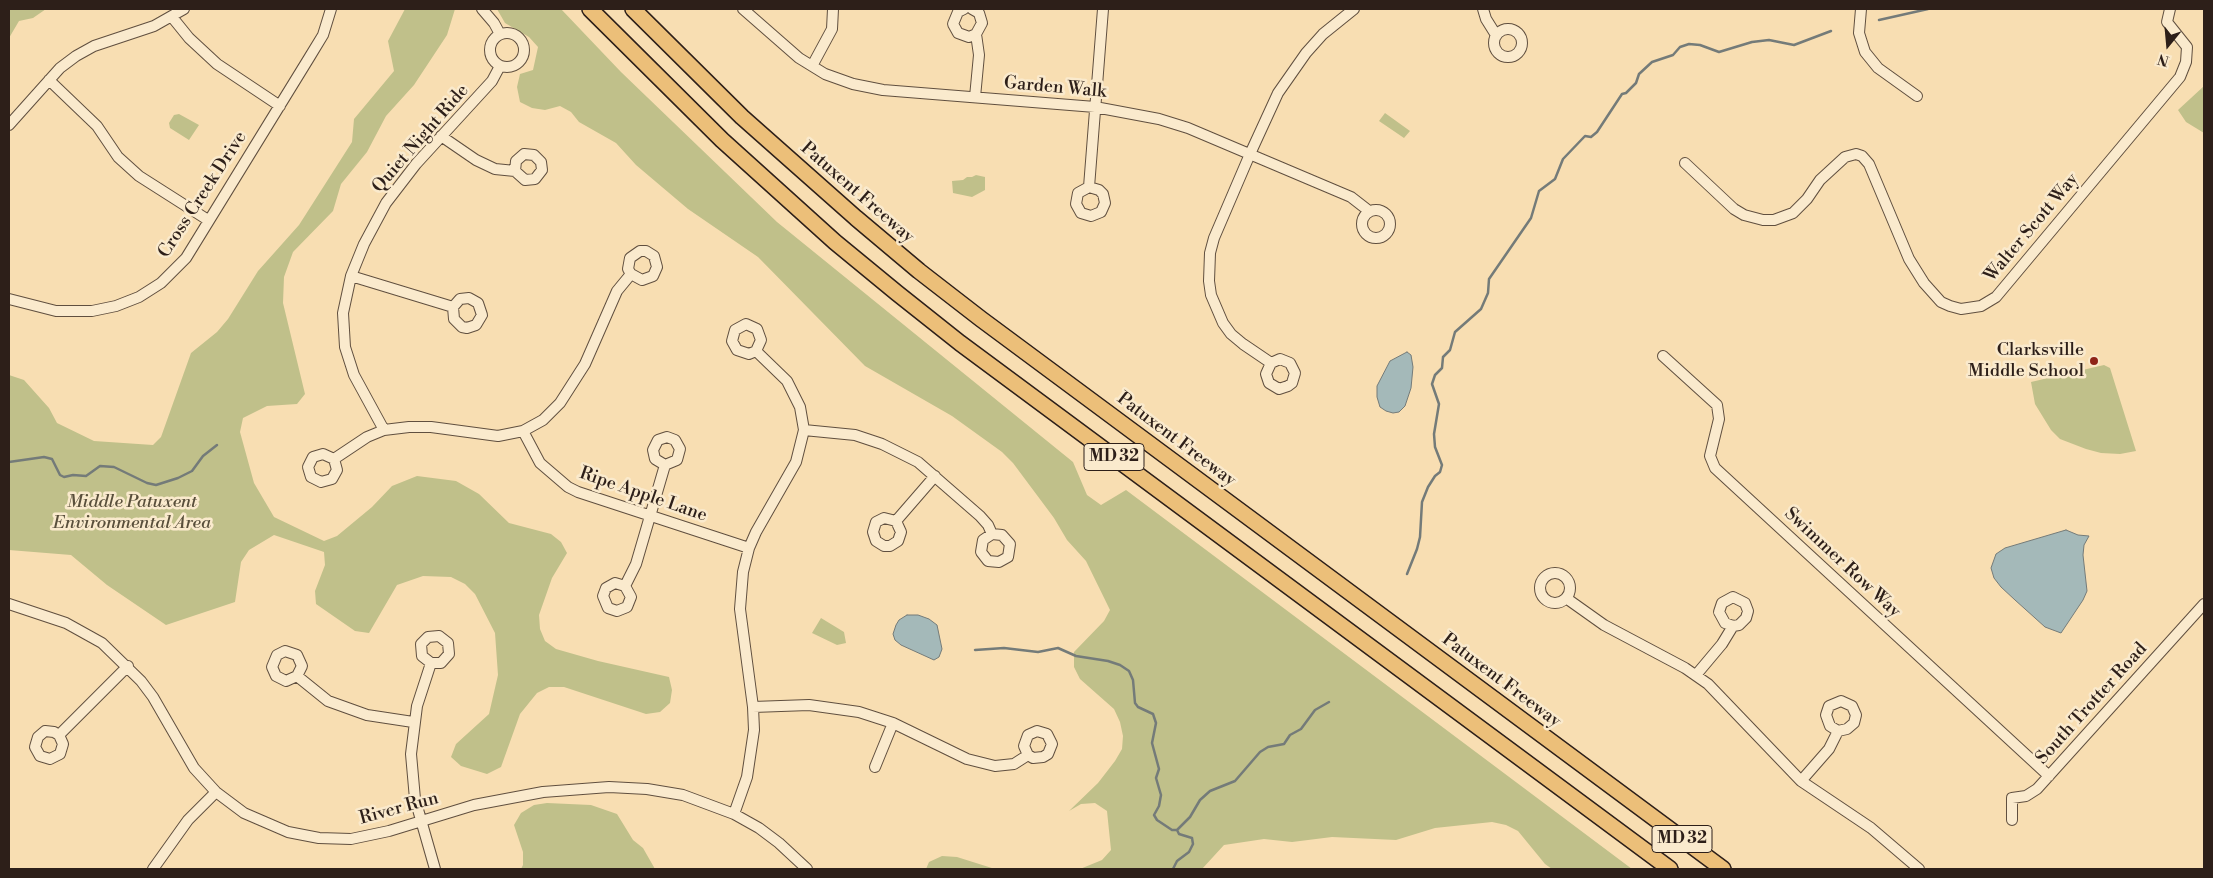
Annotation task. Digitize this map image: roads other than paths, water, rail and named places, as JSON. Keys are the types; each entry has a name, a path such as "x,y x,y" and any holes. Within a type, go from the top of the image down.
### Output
{"highway":[{"name":"MD 32","path":"590,9 722,140 835,242 897,293 968,349 1670,869"},
{"name":"Patuxent Freeway","path":"634,9 742,117 919,271 988,325 1723,869"}],"street":[{"path":"9,125 49,80 76,56 94,46 154,26 184,9"},
{"name":"Cross Creek Drive","path":"9,300 56,311 92,311 116,306 139,297 161,284 186,258 280,106 323,34 331,9"},
{"path":"482,9 494,23 500,34"},
{"name":"Garden Walk","path":"743,9 784,46 812,66 838,79 861,86 975,98 1095,107 1159,119 1188,128 1351,198 1369,211"},
{"path":"812,66 832,29 833,9"},
{"path":"964,9 958,12 954,18 955,30 964,36 976,34 981,29 982,18 979,13 972,9"},
{"path":"1090,187 1103,9"},
{"path":"1271,363 1243,344 1227,329 1215,306 1209,281 1210,253 1214,238 1269,111 1291,73 1323,34 1354,9"},
{"path":"1483,9 1486,20 1496,35"},
{"path":"1861,9 1859,33 1865,52 1878,68 1917,96"},
{"name":"Walter Scott Way","path":"1685,163 1734,210 1763,220 1784,217 1793,213 1804,203 1820,180 1845,157 1856,154 1862,156 1869,164 1909,259 1924,284 1941,302 1950,306 1961,309 1981,306 1996,297 2180,77 2186,62 2187,48 2168,22 2170,9"},
{"path":"172,17 189,38 217,64 280,106"},
{"path":"505,33 517,36 521,40 524,51 518,63 508,67 500,66 493,60 490,48 495,37 505,33"},
{"path":"975,98 980,55 976,34"},
{"name":"Quiet Night Ride","path":"384,430 354,375 345,348 343,313 351,276 364,244 386,203 400,183 492,82 500,66"},
{"path":"49,80 97,126 118,157 139,176 208,220"},
{"path":"441,136 487,166 515,171"},
{"path":"334,459 366,437 384,430 431,427 498,436 523,431 543,420 568,392 585,364 617,291 631,274"},
{"path":"351,276 453,308"},
{"path":"734,814 751,761 754,707 740,610 742,578 749,548 796,462 804,430 800,407 792,388 781,374 756,351"},
{"name":"Swimmer Row Way","path":"1663,356 1718,405 1718,419 1710,456 1715,468 2049,776"},
{"path":"804,430 842,433 882,444 918,462 980,516 992,534"},
{"name":"Ripe Apple Lane","path":"523,431 540,463 568,487 578,492 749,548"},
{"path":"625,586 636,564 665,464"},
{"path":"896,521 935,476"},
{"path":"1566,598 1604,625 1696,675 1722,696 1778,758 1801,780 1872,828 1919,869"},
{"name":"River Run","path":"9,604 47,615 85,632 102,643 128,666 153,697 194,768 216,792 237,808 259,821 288,832 319,838 351,839 369,836 474,805 518,796 570,789 609,787 663,791 705,802 734,814 759,828 807,869"},
{"name":"South Trotter Road","path":"2012,820 2012,798 2026,796 2037,789 2204,604"},
{"path":"1696,675 1722,644 1732,626"},
{"path":"431,663 421,690 413,722 411,754 412,784 435,869"},
{"path":"59,734 128,666"},
{"path":"298,676 318,694 340,706 367,715 413,722"},
{"path":"754,707 793,704 825,706 859,712 893,724 958,755 983,763 1005,766 1014,764 1028,755"},
{"path":"874,767 893,724"},
{"path":"1801,780 1829,749 1838,731"},
{"path":"153,869 188,820 216,792"}],"waterway":[{"path":"1879,20 1928,9"},
{"path":"1407,574 1420,537 1422,502 1428,487 1440,472 1442,465 1435,447 1434,434 1439,404 1432,384 1435,375 1442,368 1443,357 1450,350 1455,332 1481,309 1488,293 1489,279 1531,218 1539,191 1555,179 1563,159 1585,136 1591,137 1597,132 1622,94 1626,93 1636,83 1639,74 1652,62 1673,55 1680,47 1689,44 1700,45 1719,52 1752,42 1769,40 1794,45 1831,31"},
{"path":"9,462 44,457 52,459 60,475 64,477 73,475 86,476 100,466 114,467 147,483 156,485 192,471 203,456 217,445"},
{"path":"975,650 1004,648 1038,652 1058,648 1076,656 1108,661 1120,665 1129,671 1133,680 1135,703 1138,707 1153,714 1156,723 1152,743 1159,769 1156,778 1161,795 1159,806 1154,815 1157,820 1172,830 1177,830"},
{"path":"1173,869 1177,861 1189,852 1193,844 1192,838 1179,834 1177,830 1190,817 1200,800 1210,791 1235,781 1260,752 1268,747 1284,744 1290,735 1301,729 1315,710 1329,702"}],"place":[{"name":"Clarksville Middle School","path":"2094,361"}],"park label":[{"name":"Middle Patuxent Environmental Area","path":"132,513"}]}
